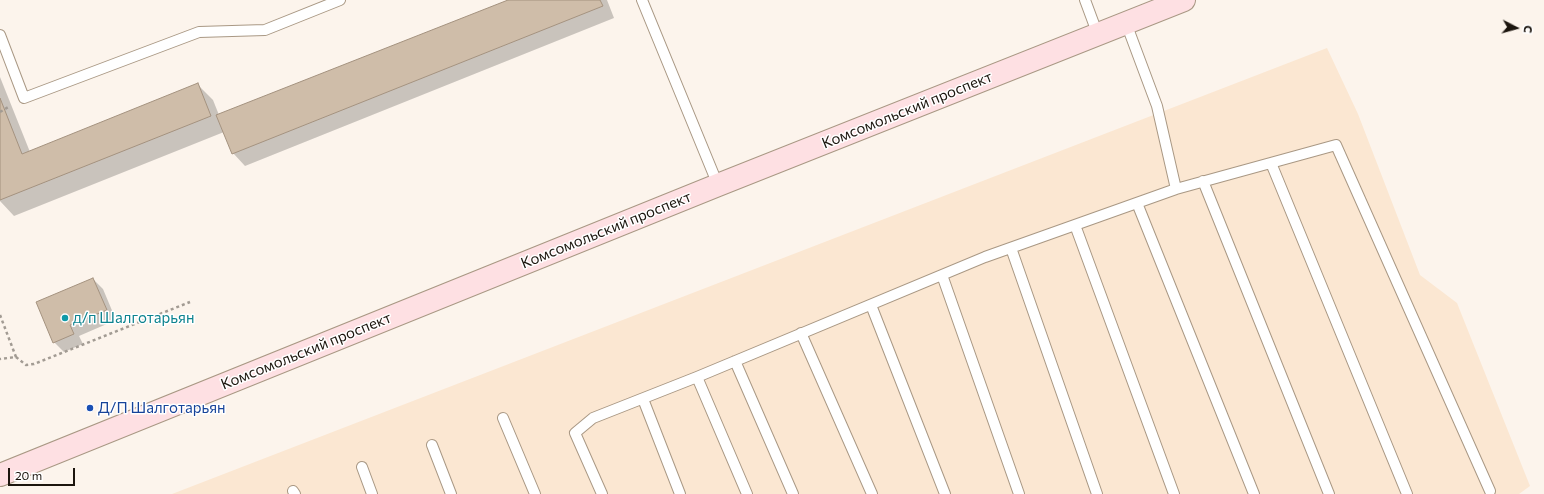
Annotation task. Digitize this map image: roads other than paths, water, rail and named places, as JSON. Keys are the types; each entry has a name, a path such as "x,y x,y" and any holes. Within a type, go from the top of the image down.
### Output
{"street":[{"name":"Комсомольский проспект","path":"0,475 718,185 1184,0"},
{"name":"Комсомольский проспект","path":"0,486 29,462"}],"lane":[{"path":"0,35 24,98 199,32 265,30 340,0"},
{"path":"642,0 718,185"},
{"path":"1084,0 1098,35"},
{"path":"1126,23 1157,106 1176,189"},
{"path":"602,494 575,433 593,418 697,377 942,275 1011,248 1176,189 1336,145 1490,491"},
{"path":"1271,163 1407,494"},
{"path":"1204,181 1329,494"},
{"path":"1137,203 1254,494"},
{"path":"1074,225 1174,494"},
{"path":"1011,248 1097,494"},
{"path":"942,275 1019,494"},
{"path":"871,305 945,494"},
{"path":"801,333 872,494"},
{"path":"735,361 793,494"},
{"path":"697,377 747,494"},
{"path":"643,398 680,494"},
{"path":"503,418 535,494"},
{"path":"432,445 451,494"},
{"path":"362,467 372,494"}],"place":[{"name":"д/п Шалготарьян","path":"65,318"},
{"name":"Д/П Шалготарьян","path":"90,408"}]}
